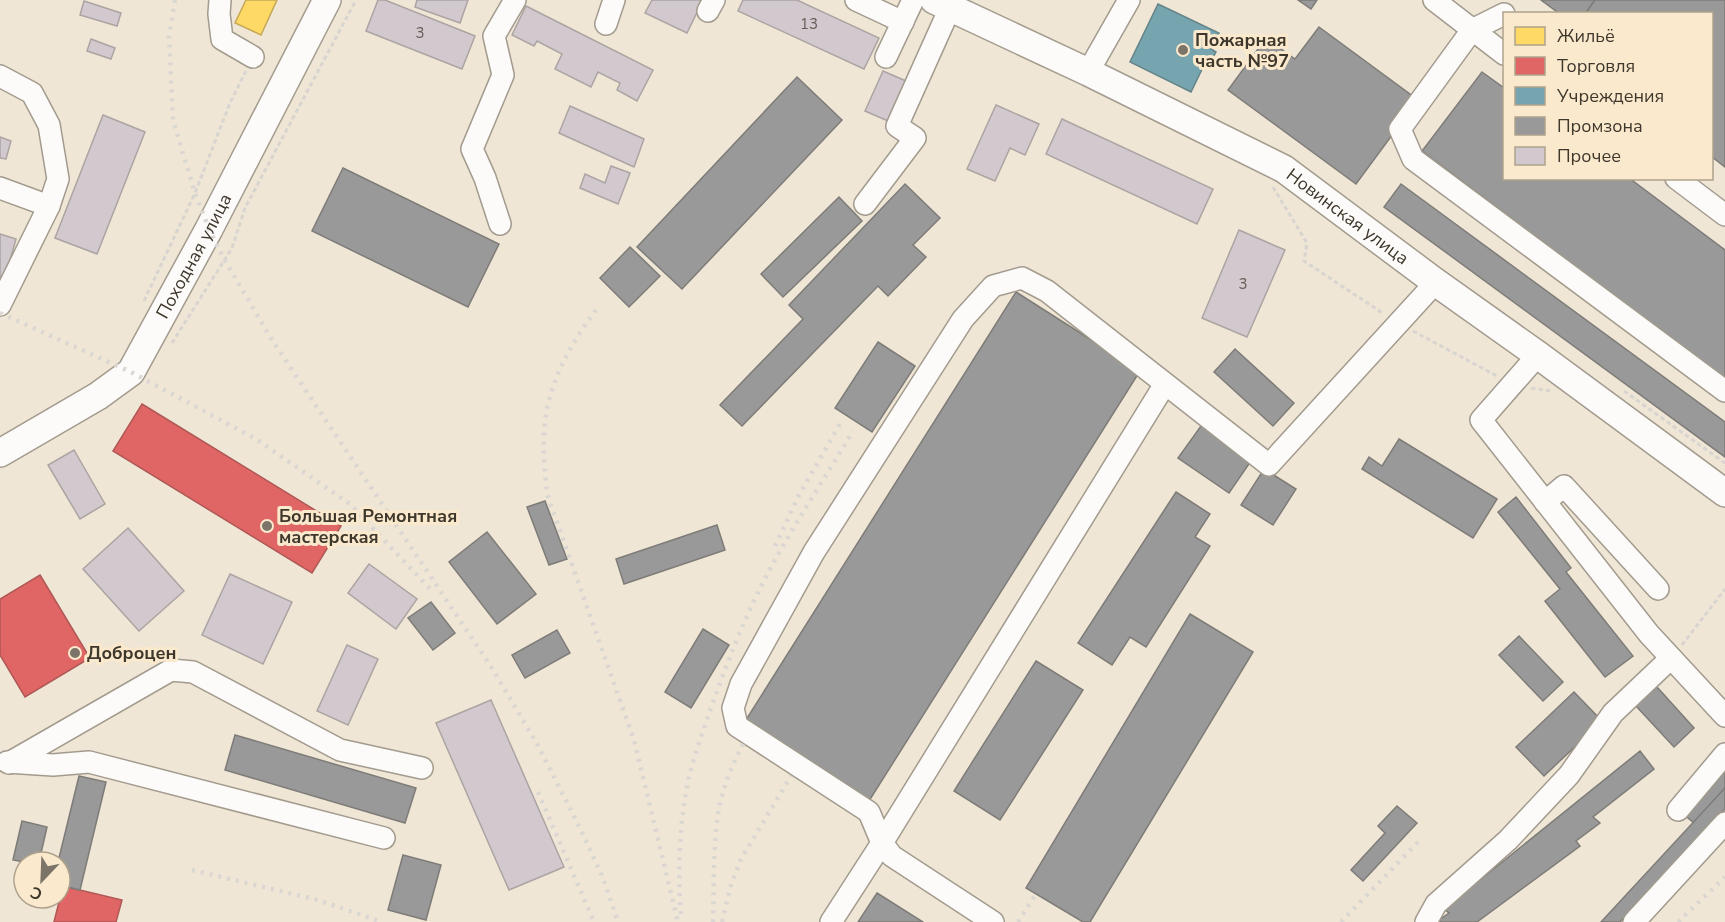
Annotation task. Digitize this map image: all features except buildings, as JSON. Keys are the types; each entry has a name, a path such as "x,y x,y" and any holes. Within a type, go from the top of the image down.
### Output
{"main road":[{"name":"Походная улица","path":"0,453 98,396 131,372 327,0"},
{"name":"Новинская улица","path":"942,4 1088,72 1284,169 1725,492"}],"street":[{"path":"220,0 222,39 253,57"},
{"path":"500,224 485,178 472,149 503,75 494,36 515,0"},
{"path":"606,24 614,0"},
{"path":"856,0 903,22"},
{"path":"886,57 914,0"},
{"path":"1088,72 1129,0"},
{"path":"1434,0 1503,53"},
{"path":"1509,12 1514,9 1515,0"},
{"path":"865,204 915,138 897,126 942,4"},
{"path":"1503,15 1472,30 1400,129 1413,159 1725,391"},
{"path":"0,76 32,93 49,125 58,179 49,206 0,305"},
{"path":"1679,180 1725,215"},
{"path":"0,188 49,206"},
{"path":"993,922 892,855 882,843 869,812 737,726 733,708 741,684 814,552 963,320 993,286 1022,278 1047,291 1269,465 1426,293 1434,281"},
{"path":"1539,355 1481,420 1649,634 1725,716"},
{"path":"831,922 1165,384"},
{"path":"1545,502 1564,486 1658,589"},
{"path":"1426,922 1436,904 1508,840 1569,776 1613,713 1671,658"},
{"path":"4,761 171,670 193,672 340,750 422,768"},
{"path":"1678,810 1725,754"},
{"path":"4,761 53,765 89,762 384,838"},
{"path":"1634,922 1725,823"}],"path":[{"path":"143,304 195,193 230,103 253,57"},
{"path":"1671,658 1725,589"}],"railway":[{"path":"175,0 169,36 173,120 195,193 209,229 272,340 492,668 537,744 603,878 618,922"},
{"path":"596,310 568,353 549,399 544,441 547,494 634,740 678,922"},
{"path":"0,313 131,372 256,439 350,504 433,592"},
{"path":"775,546 798,497 841,422"},
{"path":"681,914 679,864 681,827 686,792 699,742 736,643 761,587 788,537 853,431"},
{"path":"713,922 714,854 718,814 728,776 745,740"},
{"path":"722,922 731,885 741,859 791,776"},
{"path":"538,792 594,922"},
{"path":"1341,922 1419,841"},
{"path":"192,870 318,900 382,922"},
{"path":"1678,922 1725,877"},
{"path":"1018,922 1036,894"}],"place":[{"name":"Пожарная часть №97","path":"1183,50"},
{"name":"Большая Ремонтная мастерская","path":"267,526"},
{"name":"Доброцен","path":"75,653"}]}
